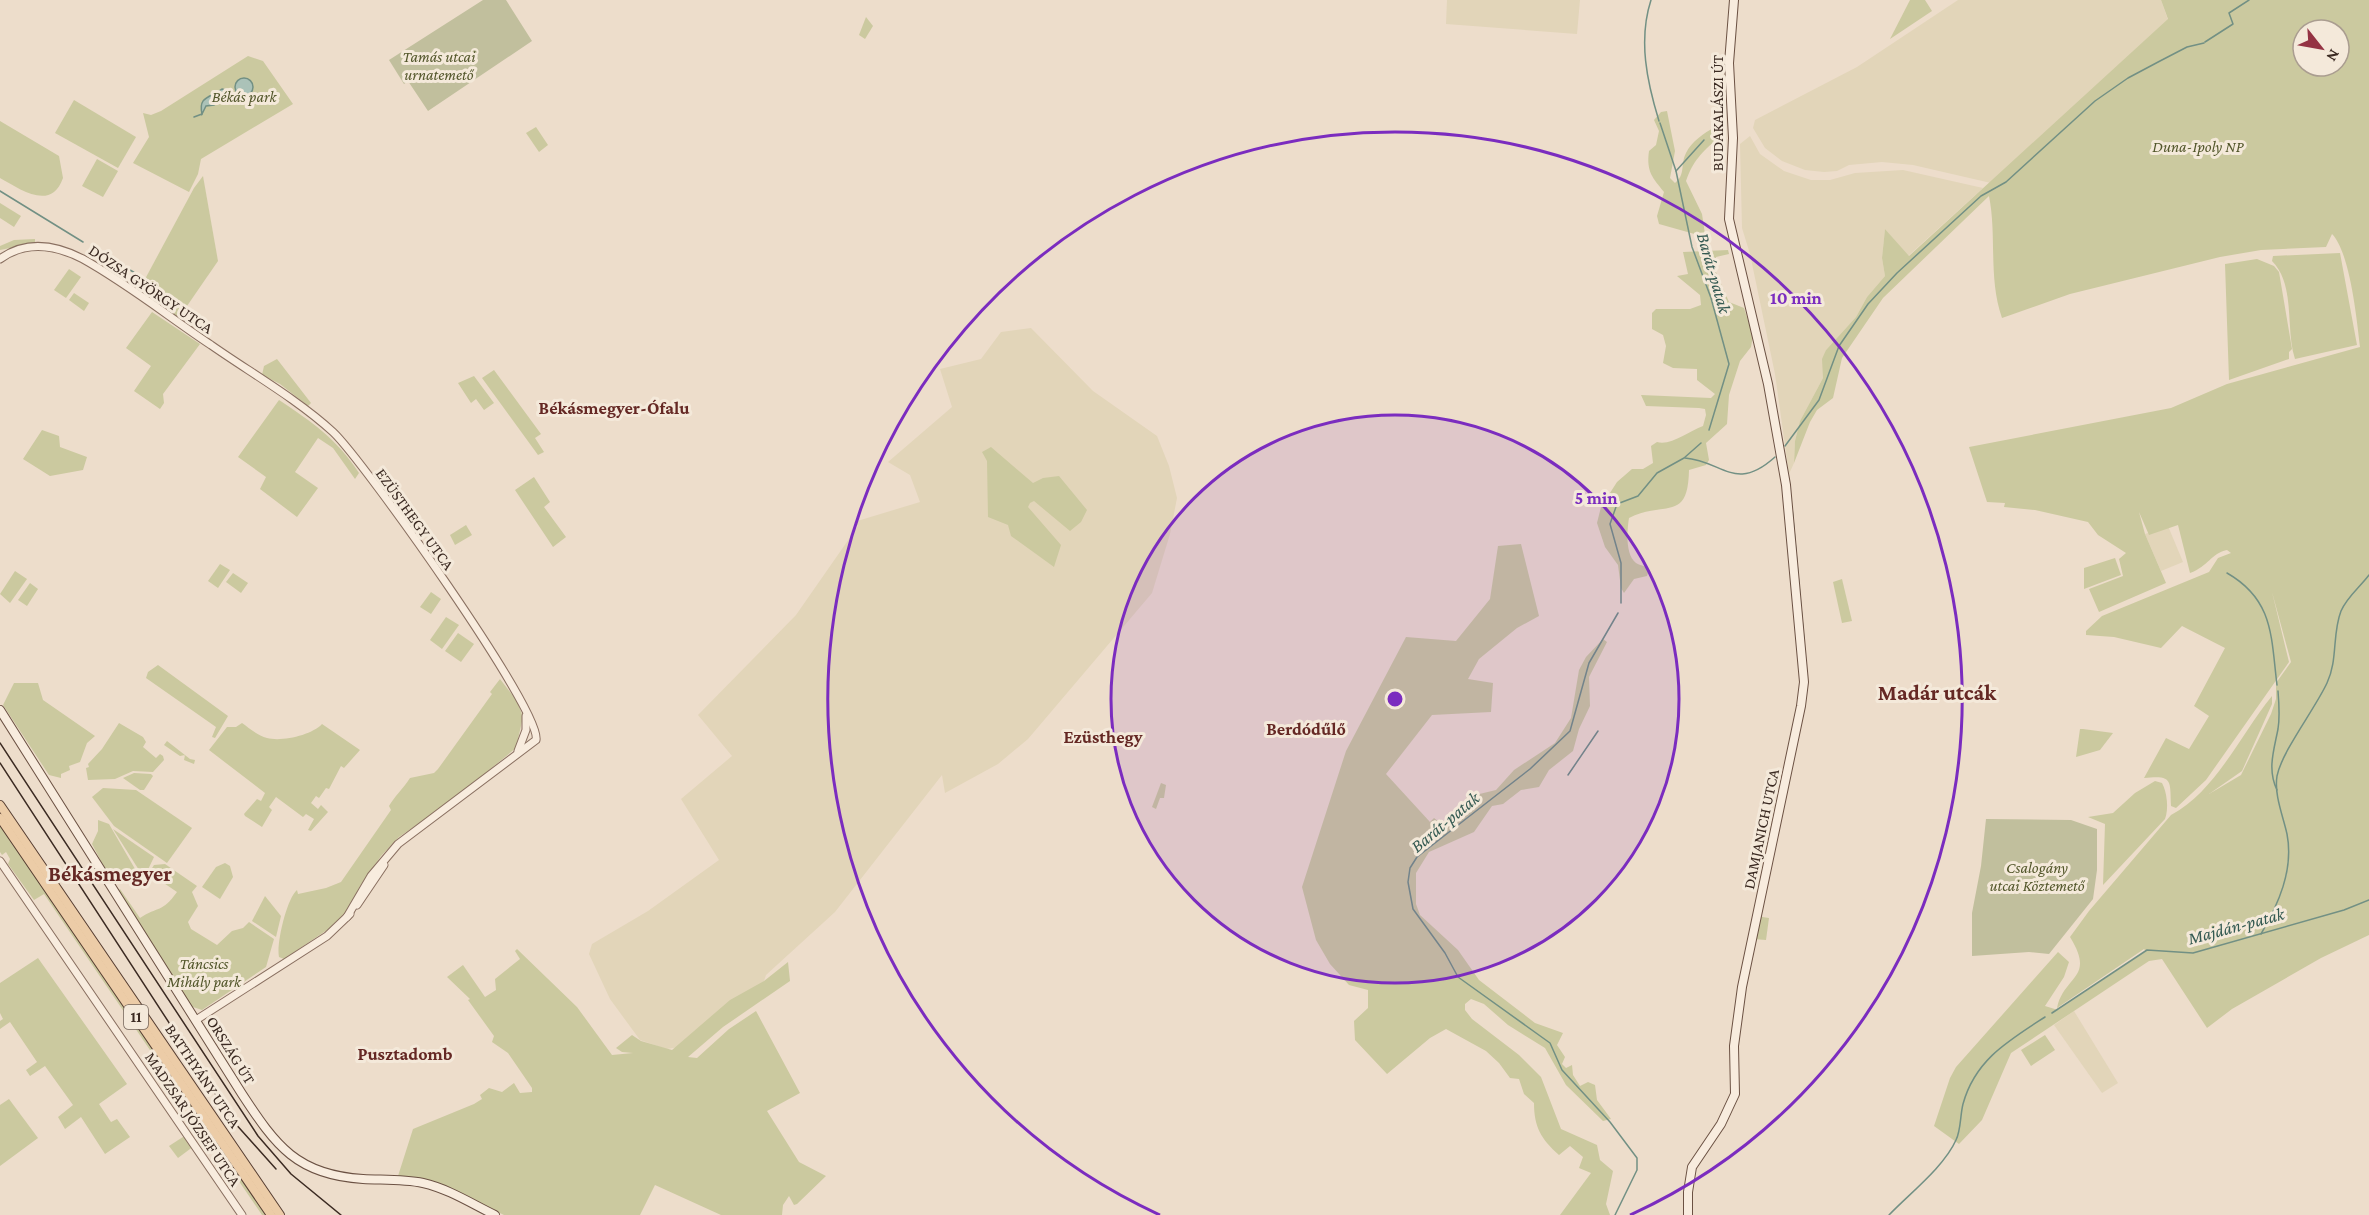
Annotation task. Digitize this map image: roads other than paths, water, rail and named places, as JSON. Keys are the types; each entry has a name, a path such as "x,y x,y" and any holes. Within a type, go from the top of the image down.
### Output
{"main road":[{"name":"BUDAKALÁSZI ÚT","path":"1734,0 1729,63 1733,138 1728,213 1777,436"},
{"name":"DAMJANICH UTCA","path":"1688,1215 1688,1192 1692,1167 1720,1124 1735,1094 1734,1046 1742,987 1804,693 1787,493 1777,436"},
{"name":"ORSZÁG ÚT","path":"0,710 267,1132 297,1161 335,1176 431,1185 495,1215"},
{"name":"BATTHYÁNY UTCA","path":"0,805 280,1215"},
{"name":"BATTHYÁNY UTCA","path":"0,818 271,1215"}],"street":[{"name":"DÓZSA GYÖRGY UTCA","path":"0,259 16,249 28,247 52,248 71,253 100,269 248,371"},
{"name":"EZÜSTHEGY UTCA","path":"248,371 311,414 346,447 470,618 505,672 535,731"},
{"name":"EZÜSTHEGY UTCA","path":"526,714 526,730"},
{"path":"196,1020 327,936 370,890 391,852 531,744 537,738 535,731 526,730 515,755"},
{"path":"523,739 531,744"},
{"name":"MADZSAR JÓZSEF UTCA","path":"0,861 242,1215"}],"waterway":[{"path":"1651,0 1645,30 1645,46 1648,76 1659,121"},
{"path":"2205,42 2233,24 2229,13 2249,0"},
{"path":"1785,446 1819,400 1839,346 1868,304 1897,273 1981,196 2006,182 2095,101 2128,78 2187,47 2204,43"},
{"path":"194,117 202,114"},
{"name":"Barát-patak","path":"1660,123 1676,171 1692,247 1711,298 1729,364 1709,430"},
{"path":"1676,171 1704,140"},
{"path":"0,191 83,242"},
{"path":"91,246 110,257"},
{"path":"122,265 143,278"},
{"name":"Barát-patak","path":"1621,603 1621,563 1610,524 1617,504 1638,496 1657,473 1684,458 1701,443"},
{"path":"1685,458 1739,474 1761,468 1775,457"},
{"path":"1792,508 1804,641"},
{"path":"2227,573 2254,595 2262,608 2271,636 2277,685"},
{"path":"2261,934 2279,899 2288,861 2289,847 2276,783 2280,766 2327,683 2333,665 2341,611 2369,575"},
{"name":"Barát-patak","path":"1615,1215 1637,1170 1637,1158 1610,1122 1562,1070 1550,1043 1458,977 1445,953 1413,909 1408,882 1410,868 1417,857 1530,769 1570,731 1589,663 1618,613"},
{"path":"2277,790 2272,767 2279,724 2278,691"},
{"path":"1568,775 1598,731"},
{"name":"Majdán-patak","path":"2052,1013 2147,950 2193,953 2344,910 2369,900"},
{"name":"Majdán-patak","path":"1889,1215 1935,1170 1950,1150 1958,1136 1968,1089 1984,1063 2006,1043 2045,1017"}],"tram line":[{"path":"0,743 258,1136 291,1174 341,1215"},
{"path":"0,763 233,1121 276,1169"}],"district":[{"name":"Békásmegyer-Ófalu","path":"614,408"},
{"name":"Madár utcák","path":"1937,692"},
{"name":"Berdódűlő","path":"1306,729"},
{"name":"Ezüsthegy","path":"1103,737"},
{"name":"Békásmegyer","path":"110,873"},
{"name":"Pusztadomb","path":"405,1054"}],"park label":[{"name":"Tamás utcai urnatemető","path":"439,65"},
{"name":"Békás park","path":"244,96"},
{"name":"Duna-Ipoly NP","path":"2198,146"},
{"name":"Csalogány utcai Köztemető","path":"2037,876"},
{"name":"Táncsics Mihály park","path":"204,972"}]}
